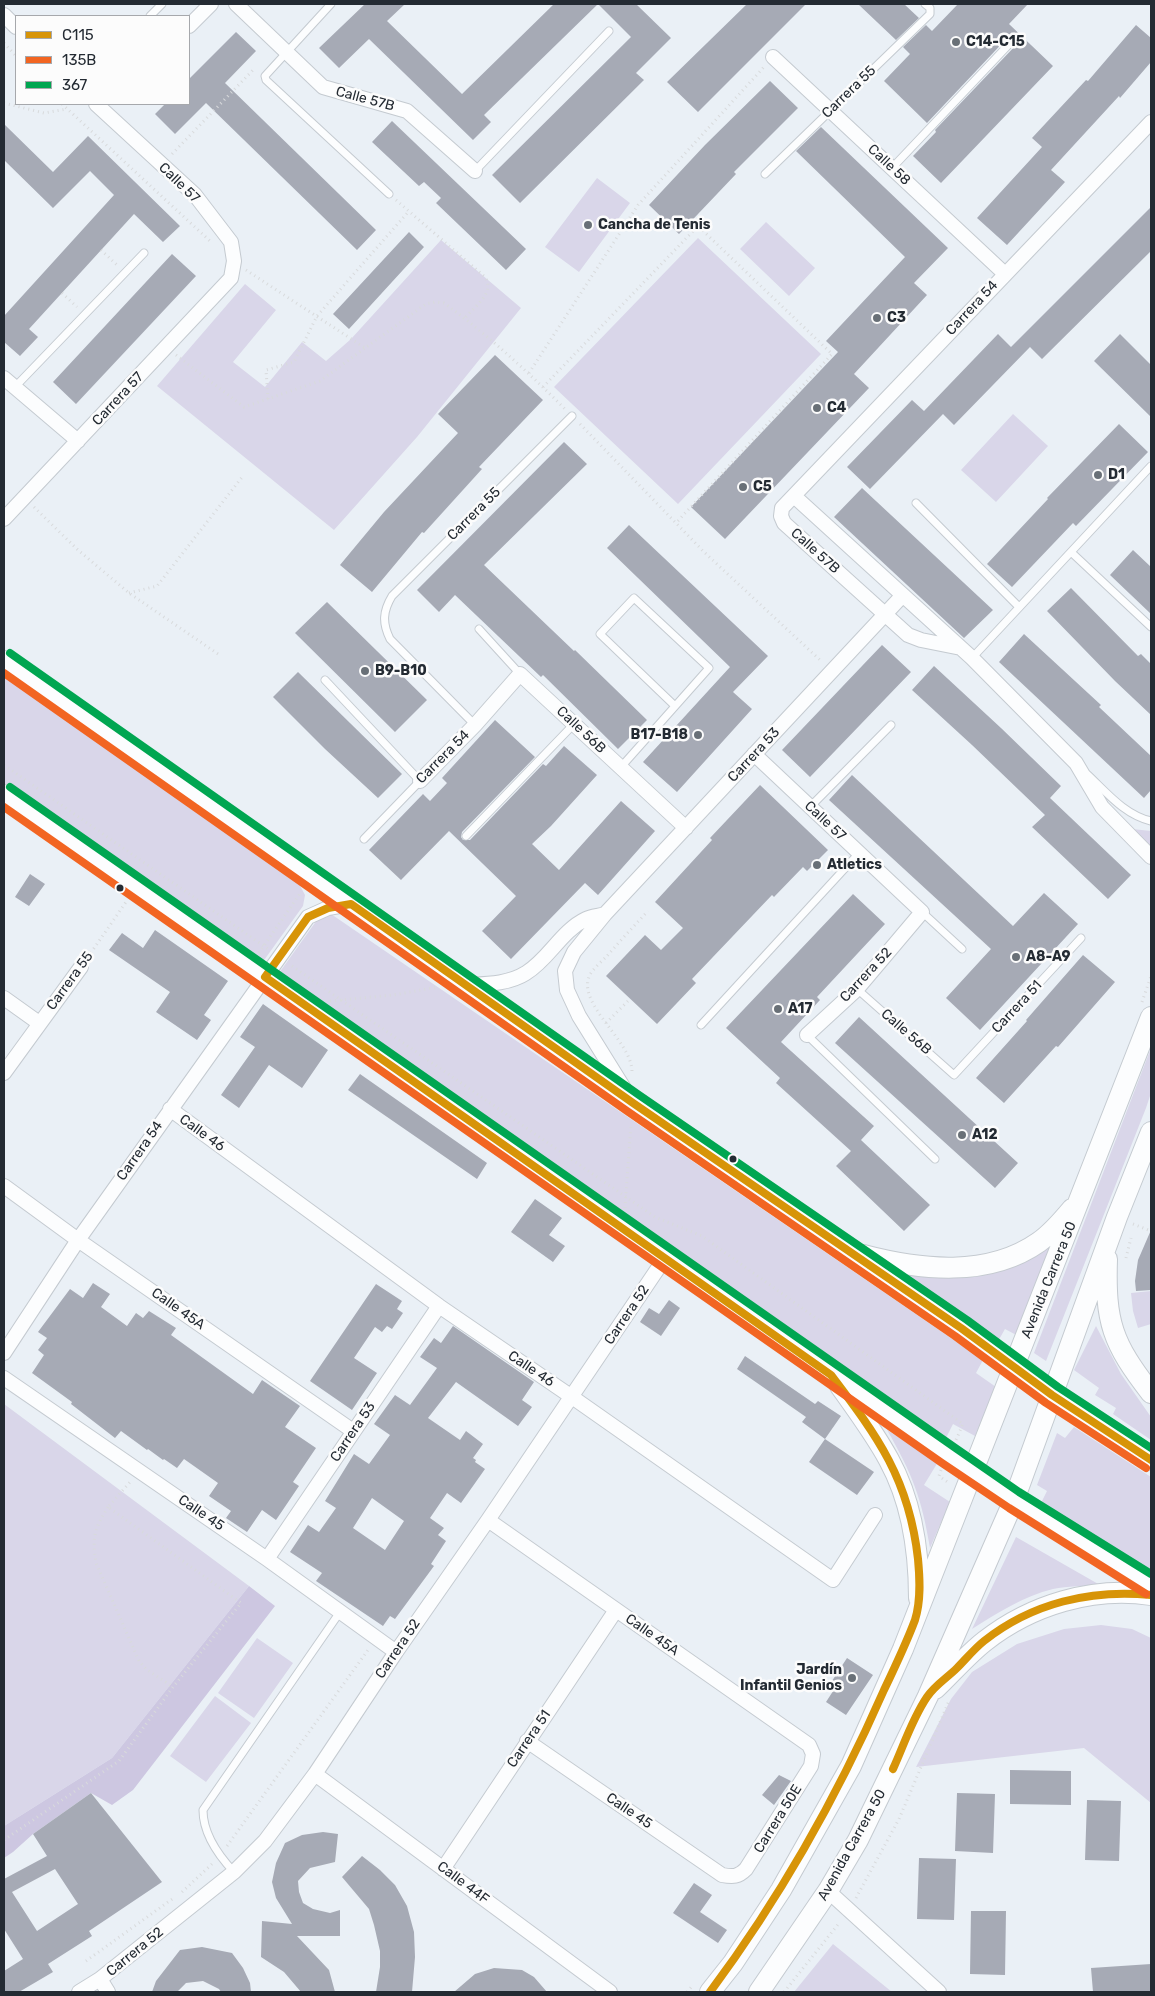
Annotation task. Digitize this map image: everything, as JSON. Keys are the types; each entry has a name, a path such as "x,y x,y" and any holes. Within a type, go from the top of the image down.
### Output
{"main road":[{"path":"4,661 1052,1394 1151,1460"},
{"path":"4,795 973,1472 1151,1586"},
{"name":"Avenida Carrera 50","path":"710,1992 733,1963 781,1890 827,1810 851,1766 903,1649 1081,1198 1146,1010"},
{"name":"Avenida Carrera 50","path":"759,1992 828,1891 858,1840 928,1696 1014,1500 1108,1242 1151,1132"},
{"path":"851,1252 898,1264 920,1266 954,1268 992,1263 1010,1257 1038,1243 1053,1230 1081,1198"},
{"path":"1108,1242 1106,1290 1111,1325 1122,1351 1151,1392"},
{"path":"832,1374 878,1441 890,1461 905,1495 917,1550 919,1608"},
{"path":"928,1696 984,1641 1024,1616 1050,1605 1081,1596 1118,1592 1151,1595"}],"street":[{"path":"190,25 211,4"},
{"name":"Calle 57B","path":"236,4 323,87 408,111 475,171"},
{"path":"4,15 15,26"},
{"name":"Calle 58","path":"773,57 1005,274"},
{"name":"Calle 57","path":"104,106 161,165 195,195 231,242 234,261 231,278"},
{"name":"Carrera 54","path":"794,496 1151,122"},
{"name":"Carrera 57","path":"4,519 231,278"},
{"path":"4,378 78,441"},
{"name":"Calle 57B","path":"961,648 921,640 908,635 784,523 781,516 782,508 794,496 972,658 1076,763 1102,807 1151,857"},
{"name":"Carrera 53","path":"633,1102 579,1016 567,990 565,971 574,952 605,914 903,595"},
{"name":"Carrera 54","path":"420,781 475,725 520,674"},
{"name":"Calle 56B","path":"520,674 686,828"},
{"name":"Calle 57","path":"754,754 922,912"},
{"name":"Carrera 54","path":"4,1353 78,1240 308,917 328,908 351,904"},
{"name":"Carrera 52","path":"807,1035 857,989 922,912"},
{"name":"Carrera 53","path":"466,985 488,984 515,978 526,973 571,928 587,918 605,914"},
{"name":"Carrera 55","path":"4,1073 81,967"},
{"path":"4,998 39,1023"},
{"name":"Calle 46","path":"170,1109 439,1306 834,1580 875,1515"},
{"name":"Calle 45A","path":"4,1186 78,1240 353,1431"},
{"name":"Carrera 52","path":"79,1992 100,1979 234,1872 265,1840 315,1774 665,1258"},
{"name":"Carrera 53","path":"267,1558 439,1306"},
{"name":"Calle 45","path":"4,1378 267,1558 396,1652"},
{"name":"Calle 45A","path":"488,1520 809,1745 813,1754"},
{"name":"Carrera 51","path":"443,1868 616,1610"},
{"name":"Calle 45","path":"527,1741 722,1874 733,1877"},
{"name":"Carrera 50E","path":"733,1877 740,1875 746,1869 811,1766 813,1754"},
{"name":"Calle 44F","path":"315,1774 610,1992"},
{"path":"828,1891 940,1992"},
{"path":"100,1979 108,1992"}],"lane":[{"path":"151,15 162,4"},
{"path":"331,4 266,73 266,80 388,194"},
{"name":"Carrera 55","path":"765,174 930,14 928,6"},
{"path":"475,171 609,31"},
{"path":"892,168 1014,39"},
{"path":"14,388 144,253"},
{"name":"Carrera 55","path":"475,725 390,639 383,617 386,606 392,596 572,416"},
{"path":"972,658 1151,466"},
{"path":"916,503 1019,607"},
{"path":"1071,552 1151,627"},
{"path":"621,767 709,668 634,598 600,634 675,706"},
{"name":"Calle 56B","path":"479,629 520,674"},
{"path":"326,680 420,781"},
{"path":"466,836 574,724"},
{"path":"810,807 891,725"},
{"name":"Calle 57B","path":"1076,763 1121,806 1136,817 1151,821"},
{"name":"Carrera 54","path":"364,839 420,781"},
{"path":"701,1025 859,853"},
{"name":"Calle 57","path":"922,912 962,949"},
{"name":"Carrera 51","path":"954,1075 1081,938"},
{"name":"Calle 56B","path":"857,989 954,1075"},
{"path":"807,1035 935,1159"},
{"path":"234,1872 219,1857 203,1822 203,1810 340,1612"}],"path":[{"path":"4,43 15,55"},
{"path":"529,373 638,205 773,57"},
{"path":"161,165 257,66"},
{"path":"4,103 44,113 67,109"},
{"path":"63,105 192,227 234,261 365,348"},
{"path":"388,194 410,211 490,283 489,290 464,318"},
{"path":"268,399 266,370 294,362 317,316 410,211"},
{"path":"543,387 698,226 832,354 676,523"},
{"path":"101,250 125,272"},
{"path":"62,293 85,314"},
{"path":"166,347 244,407 320,381 426,304 444,303 529,373 704,552 820,660"},
{"path":"128,593 157,586 243,476"},
{"path":"25,498 78,550 128,593 218,654"},
{"path":"4,765 656,1217 702,1236 963,1424"},
{"path":"258,956 312,877"},
{"name":"Carrera 55","path":"81,967 136,888"},
{"path":"1146,1010 1151,976"},
{"path":"322,997 330,1001 342,1000 393,995 438,987"},
{"path":"606,1023 630,999"},
{"path":"1126,1262 1134,1224"},
{"path":"139,1471 108,1507 96,1527 94,1546 96,1563 139,1660 146,1669 173,1687"},
{"path":"4,1840 119,1760 173,1687 241,1603 108,1507"},
{"path":"86,1961 179,1894 219,1857 376,1638"},
{"path":"784,1992 849,1910 899,1818 950,1700"}],"shaded area":[{"name":"Cancha de Tenis","path":"597,178 630,203 579,272 545,247"},
{"path":"766,222 815,268 789,296 740,249"},
{"path":"698,238 821,354 678,504 554,387"},
{"path":"441,240 521,308 417,437 334,530 157,386 245,284 276,310 233,362 265,387 302,342 326,361 351,339"},
{"path":"1013,414 1048,446 996,502 961,470"},
{"path":"4,673 296,878 305,895 303,906 262,963 4,783"},
{"path":"1132,829 1151,831 1151,847 1149,844"},
{"path":"331,914 983,1360 976,1373 996,1387 975,1436 953,1424 945,1440 279,973 317,920"},
{"path":"1151,1048 1151,1093 1146,1108 1046,1361 1034,1353"},
{"path":"1060,1239 1020,1337 1005,1329 997,1343 884,1268 910,1272"},
{"path":"1151,1291 1151,1324 1138,1328 1133,1311 1131,1293"},
{"path":"1096,1326 1121,1374 1151,1417 1151,1440 1113,1414 1116,1408 1095,1395 1099,1388 1074,1370"},
{"path":"4,1404 249,1586 112,1758 4,1826"},
{"path":"1074,1427 1151,1477 1151,1576 1041,1503 1047,1491 1037,1485 1057,1433 1065,1438"},
{"path":"887,1430 938,1462 924,1485 950,1502 930,1548 915,1487"},
{"path":"1016,1537 1100,1585 1064,1587 1042,1592 1011,1606 972,1629"},
{"path":"249,1586 275,1606 133,1790 112,1805 91,1793 33,1834 4,1858 4,1826 112,1758"},
{"path":"1101,1625 1132,1629 1151,1638 1151,1803 1084,1748 916,1767 951,1699 972,1672 1017,1644 1064,1629"},
{"path":"257,1638 293,1663 254,1718 218,1693"},
{"path":"215,1696 251,1723 206,1782 170,1756"},
{"path":"833,1944 892,1992 794,1992"}],"building":[{"path":"365,4 405,4 387,21 462,94 554,4 598,4 484,115 491,122 473,140 369,39 339,68 319,48"},
{"path":"598,4 636,4 671,38 636,73 644,80 520,203 492,175 631,37"},
{"path":"747,4 806,4 698,112 667,82"},
{"path":"858,4 904,4 919,18 896,40"},
{"path":"958,4 1028,4 1009,24 1053,66 941,183 913,156 936,132 935,130 1018,43 1019,37 1015,34 1010,35 927,123 884,81 910,54 903,47 926,25 932,31"},
{"path":"1136,25 1151,38 1151,62 1120,98 1119,96 1051,170 1065,182 1007,245 977,218 1042,147 1032,138 1086,80 1088,81"},
{"path":"236,32 256,51 225,83 376,230 357,250 206,103 175,134 155,114 164,105 190,105 190,78"},
{"path":"770,81 798,108 734,172 736,174 679,234 649,205 705,145"},
{"path":"392,121 526,249 506,270 436,203 441,198 424,182 419,186 372,142"},
{"path":"4,124 53,172 88,136 180,226 163,242 134,214 29,329 38,337 20,356 4,342 4,316 114,195 90,171 53,208 4,160"},
{"path":"821,127 948,248 914,283 927,295 854,374 869,388 725,539 691,507 838,352 826,341 905,257 796,151"},
{"path":"1151,207 1151,251 1042,359 1030,347 954,425 943,414 870,489 847,467 912,400 924,411 998,334 1011,347"},
{"path":"409,232 424,247 349,329 333,314"},
{"path":"172,254 196,276 76,404 53,382"},
{"path":"1120,334 1151,365 1151,417 1094,361"},
{"path":"495,355 543,400 479,467 482,469 424,533 422,532 372,592 340,565 384,512 458,433 438,414"},
{"path":"1119,424 1148,452 1076,526 1073,523 1012,587 987,564 1047,498"},
{"path":"564,442 587,464 484,565 647,720 618,749 543,675 541,677 455,595 439,612 417,590"},
{"path":"862,488 993,610 964,638 834,517"},
{"path":"629,525 768,656 733,692 752,709 677,792 643,762 730,667 607,548"},
{"path":"1133,550 1151,567 1151,614 1110,575"},
{"path":"1071,588 1138,656 1141,654 1151,664 1151,715 1047,611"},
{"name":"B9-B10","path":"327,602 427,700 395,732 295,633"},
{"path":"1024,634 1101,705 1099,707 1151,756 1151,790 1144,798 999,662"},
{"path":"882,645 911,672 810,777 782,750"},
{"path":"934,666 1061,786 1050,798 1131,875 1108,899 1032,827 1045,815 912,690"},
{"path":"298,672 402,774 378,798 273,697"},
{"path":"495,720 535,757 462,832 461,837 463,840 470,840 543,764 546,766 564,746 597,775 532,844 559,870 621,801 655,831 598,895 585,883 511,959 482,931 516,896 449,831 401,880 369,850 423,794 430,801 447,783 442,778"},
{"path":"852,775 1013,926 1044,893 1078,924 980,1030 946,998 991,949 829,800"},
{"path":"760,785 828,850 807,871 803,867 774,897 772,895 692,979 696,983 657,1024 606,976 645,935 661,950 683,928 655,902 712,840 710,838"},
{"path":"30,874 45,884 29,906 15,897"},
{"path":"853,894 885,924 817,997 820,1000 781,1042 874,1126 861,1140 930,1205 904,1231 836,1166 851,1151 776,1083 780,1078 726,1028"},
{"path":"155,930 228,981 204,1015 211,1020 197,1040 156,1012 170,992 109,950 122,933 143,948"},
{"path":"1083,955 1115,982 1058,1047 1056,1046 1004,1103 976,1078"},
{"path":"263,1004 328,1050 302,1088 269,1065 239,1108 221,1095 255,1047 240,1037"},
{"path":"859,1017 1018,1163 995,1188 835,1043"},
{"path":"360,1074 487,1163 477,1179 348,1090"},
{"path":"535,1199 562,1218 549,1235 565,1246 553,1262 511,1232"},
{"path":"1151,1230 1151,1290 1136,1291 1135,1281 1138,1260"},
{"path":"93,1283 110,1294 101,1307 127,1326 136,1313 143,1318 149,1311 176,1328 171,1335 253,1394 262,1380 300,1406 285,1427 316,1448 293,1482 299,1486 276,1520 262,1510 247,1532 226,1518 231,1511 209,1496 218,1483 184,1459 177,1468 147,1450 121,1431 115,1438 71,1404 72,1402 32,1373 44,1355 38,1350 47,1338 38,1332 70,1289 83,1298"},
{"path":"376,1284 402,1301 397,1309 403,1313 392,1329 387,1326 382,1332 375,1327 354,1358 377,1373 352,1410 310,1381"},
{"path":"669,1300 680,1308 661,1336 640,1322 649,1308 659,1314"},
{"path":"453,1326 534,1382 522,1400 532,1407 518,1426 456,1382 428,1418 460,1440 466,1431 483,1444 473,1458 476,1460 475,1462 485,1469 461,1503 447,1493 430,1518 444,1528 438,1535 446,1541 431,1564 434,1566 395,1619 390,1616 383,1626 316,1581 322,1573 290,1552 308,1525 319,1532 336,1508 325,1501 354,1454 369,1464 390,1435 374,1424 395,1395 410,1405 437,1368 420,1357 434,1338 441,1343","holes":["372,1498 404,1521 385,1550 353,1528"]},
{"path":"745,1356 815,1404 818,1401 841,1416 825,1439 802,1422 806,1417 737,1369"},
{"path":"825,1439 874,1472 857,1495 809,1462"},
{"name":"Jardín Infantil Genios","path":"847,1658 873,1675 846,1715 826,1702 837,1685 832,1681"},
{"path":"1010,1770 1071,1771 1071,1805 1010,1804"},
{"path":"779,1775 791,1781 774,1805 762,1795"},
{"path":"91,1793 162,1882 89,1931 92,1936 48,1964 53,1972 19,1992 4,1992 4,1971 23,1959 4,1929 4,1879 47,1856 33,1834","holes":["55,1869 78,1904 37,1931 12,1892"]},
{"path":"957,1793 995,1794 993,1853 955,1851"},
{"path":"1087,1800 1121,1801 1119,1861 1085,1860"},
{"path":"323,1832 338,1834 335,1862 310,1868 298,1881 299,1892 303,1903 313,1909 330,1913 340,1910 340,1936 297,1936 329,1970 335,1992 301,1992 284,1972 261,1957 262,1921 292,1924 276,1898 272,1882 276,1863 285,1843 302,1835"},
{"path":"362,1856 395,1885 407,1906 414,1932 415,1957 412,1992 376,1992 380,1967 380,1951 374,1925 369,1909 342,1877"},
{"path":"919,1858 956,1859 954,1920 917,1919"},
{"path":"694,1883 712,1895 700,1912 727,1930 718,1943 673,1913"},
{"path":"971,1911 1006,1911 1005,1975 970,1974"},
{"path":"202,1947 232,1953 243,1968 250,1983 251,1992 221,1992 219,1989 203,1981 186,1983 177,1992 152,1992 156,1981 180,1950"},
{"path":"1151,1964 1151,1992 1093,1992 1091,1968"},
{"path":"494,1968 522,1970 534,1977 547,1992 454,1992 475,1974"}],"transit line":[{"name":"367","path":"10,653 639,1095 967,1320 1058,1387 1151,1448"},
{"name":"135B","path":"4,673 627,1111 955,1336 1046,1403 1146,1468"},
{"name":"367","path":"10,787 1019,1492 1151,1574"},
{"name":"135B","path":"4,807 942,1463 1009,1508 1146,1594"},
{"name":"C115","path":"710,1992 760,1920 827,1808 866,1730 915,1620 919,1590 918,1559 914,1531 899,1482 877,1439 831,1375 265,977 308,917 328,908 351,904 633,1103 961,1328 1052,1395 1151,1460"},
{"name":"C115","path":"893,1769 917,1714 930,1693 980,1644 1002,1628 1042,1608 1084,1597 1106,1594 1151,1595"}],"place":[{"name":"C14-C15","path":"956,42"},
{"name":"Cancha de Tenis","path":"588,225"},
{"name":"C3","path":"877,318"},
{"name":"C4","path":"817,408"},
{"name":"D1","path":"1098,475"},
{"name":"C5","path":"743,487"},
{"name":"B9-B10","path":"365,671"},
{"name":"B17-B18","path":"698,735"},
{"name":"Atletics","path":"817,865"},
{"name":"A8-A9","path":"1016,957"},
{"name":"A17","path":"778,1009"},
{"name":"A12","path":"962,1135"},
{"name":"Jardín Infantil Genios","path":"852,1678"}]}
